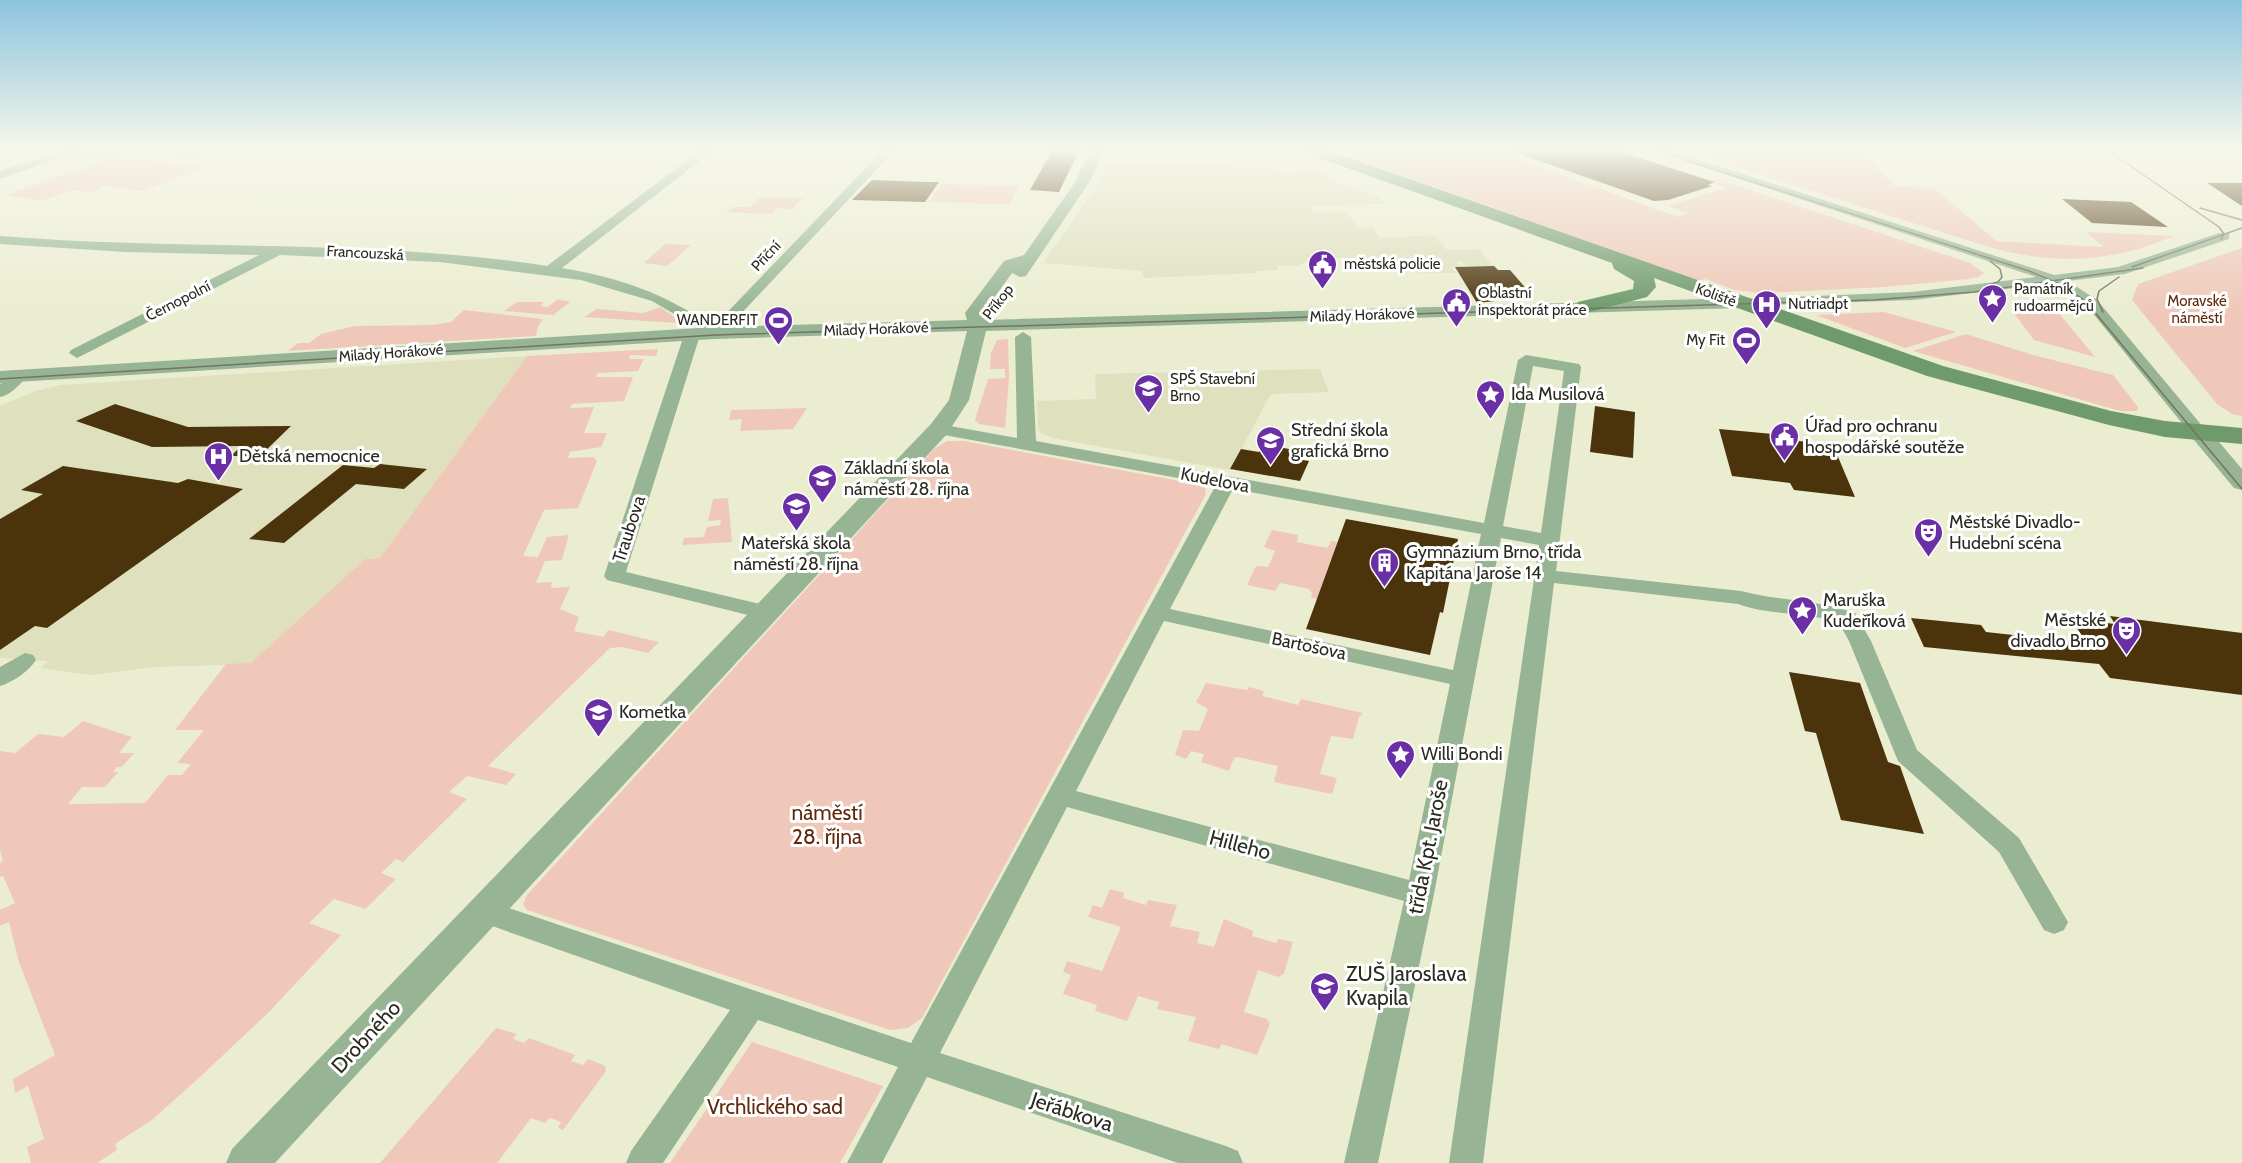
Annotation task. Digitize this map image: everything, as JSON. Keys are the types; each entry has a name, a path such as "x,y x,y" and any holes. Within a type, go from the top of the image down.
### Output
{"main road":[{"name":"Koliště","path":"1463,203 1903,361 1988,387 2117,420 2200,434"},
{"path":"1586,307 1640,293 1646,287 1644,278 1600,252"},
{"path":"2200,434 2242,436"}],"street":[{"path":"551,270 638,203"},
{"name":"Příční","path":"715,333 838,203"},
{"name":"Příkop","path":"978,326 974,313 1010,265 1030,258 1068,203"},
{"path":"1822,203 2054,279 2075,290 2092,303 2242,483"},
{"path":"1739,303 1912,296 2054,279 2131,269 2221,237 2242,238"},
{"name":"Francouzská","path":"0,240 67,247 379,253 473,260 551,270 606,281 658,299 715,333"},
{"name":"Černopolní","path":"77,353 279,250"},
{"name":"Milady Horákové","path":"11,377 715,333 1739,303"},
{"path":"918,1060 485,912 764,612 939,429 958,400 978,326"},
{"name":"Traubova","path":"692,335 614,576 764,612"},
{"path":"1023,337 1024,432 1028,445"},
{"name":"třída Kpt. Jaroše","path":"1361,1163 1420,894 1490,531 1526,360 1573,367 1466,1163"},
{"path":"0,392 11,377"},
{"name":"Kudelova","path":"939,429 1490,531"},
{"path":"864,1163 1227,482"},
{"path":"1490,531 1550,541"},
{"path":"1545,576 1741,598 1755,603 1828,611 1847,618 1860,641 1907,755 2009,846 2054,922"},
{"name":"Bartošova","path":"1157,614 1461,679"},
{"path":"0,678 25,660"},
{"name":"Hilleho","path":"1060,796 1420,894"},
{"name":"Drobného","path":"247,1163 485,912"},
{"path":"643,1163 751,1004"},
{"name":"Jeřábkova","path":"918,1060 1226,1163"}],"shaded area":[{"path":"1085,203 1391,203 1310,206 1313,213 1347,212 1358,228 1372,227 1380,238 1434,235 1447,250 1479,249 1492,266 1468,266 1461,261 1457,262 1460,266 1451,267 1456,273 1393,272 1382,258 1307,258 1307,261 1297,266 1277,266 1278,270 1256,271 1256,273 1144,278 1142,271 1043,263"},
{"name":"Dětská nemocnice","path":"527,356 380,558 365,559 251,664 154,667 90,675 40,668 49,661 0,658 0,406 35,391 61,385"},
{"name":"SPŠ Stavební Brno","path":"1320,369 1329,392 1271,394 1230,470 1052,438 1041,433 1038,427 1037,401 1096,399 1095,374"}],"green space":[{"path":"754,203 798,203 792,209 777,208 772,214 727,212 733,207 750,207"},
{"path":"1481,203 1640,203 1678,217 1688,213 1668,206 1677,203 1790,203 1970,263 1984,273 1968,279 1884,287 1761,293 1734,290 1706,279 1700,281"},
{"path":"1852,203 1952,203 1996,241 2104,247 2086,232 2174,236 2129,251 2084,258 2038,257 1989,247"},
{"path":"665,244 691,245 667,266 644,263"},
{"name":"Moravské náměstí","path":"2242,248 2242,416 2232,414 2217,404 2132,300 2138,284"},
{"path":"558,299 570,302 553,315 504,311 517,302 544,302 540,306 548,307"},
{"path":"2053,306 2095,357 2034,340 2013,312"},
{"path":"660,307 679,320 677,323 584,317 597,309 643,313"},
{"path":"464,310 543,319 538,326 536,336 288,351 298,343 309,343 321,334 355,326 432,325 451,322"},
{"path":"1884,312 1956,332 1905,348 1816,315"},
{"path":"1966,334 2033,355 2113,375 2138,407 2137,411 2120,411 1913,351"},
{"path":"1008,339 1009,379 1005,428 979,424 975,420 988,379 1005,378 1005,369 990,369 991,353 997,340"},
{"path":"658,349 656,356 630,355 629,359 644,359 638,371 598,373 596,377 633,377 624,401 572,404 570,408 594,407 584,433 607,433 601,447 570,452 568,458 594,457 597,461 578,508 544,510 523,556 538,557 547,537 569,535 562,560 545,561 536,583 552,582 551,588 570,587 560,609 579,617 574,631 604,637 608,630 659,642 648,653 622,647 610,648 488,766 516,774 506,785 467,776 449,792 467,799 403,862 396,859 381,873 396,879 365,909 334,899 309,923 341,935 268,1013 153,1119 115,1144 117,1150 97,1163 31,1163 27,1147 44,1139 28,1086 15,1093 13,1079 55,1055 19,962 9,922 0,926 0,910 15,903 3,876 0,877 0,863 3,861 0,850 0,751 15,753 38,734 64,737 83,721 132,737 119,753 134,753 122,767 117,767 113,772 118,772 105,787 82,787 68,804 145,803 168,775 182,775 191,764 177,763 204,730 175,730 226,664 251,663 365,559 380,558 527,356"},
{"path":"807,408 793,429 740,431 742,419 729,420 731,410"},
{"name":"náměstí 28. října","path":"947,441 964,441 1196,484 1205,488 1206,494 922,1018 908,1028 890,1030 527,910 523,904 527,895 934,449"},
{"path":"728,498 732,542 682,545 684,538 704,537 707,527 720,525 721,520 708,521 713,499"},
{"path":"1272,530 1298,535 1297,542 1327,548 1331,541 1338,542 1317,599 1311,598 1312,593 1309,589 1280,583 1275,591 1247,585 1256,566 1268,567 1275,551 1264,547"},
{"path":"1206,683 1247,690 1249,687 1264,691 1262,696 1298,705 1301,699 1363,713 1359,717 1353,739 1331,736 1320,774 1337,778 1332,794 1274,782 1278,766 1238,757 1234,758 1229,771 1201,762 1204,754 1191,751 1186,759 1175,755 1183,730 1199,731 1208,709 1196,702"},
{"path":"1110,889 1124,893 1123,898 1146,905 1148,900 1177,905 1170,926 1200,932 1197,943 1214,947 1224,919 1253,931 1252,936 1276,943 1278,939 1293,942 1284,974 1278,977 1258,970 1244,1012 1267,1019 1270,1024 1257,1055 1222,1044 1219,1049 1188,1041 1196,1017 1157,1009 1159,1002 1138,996 1127,1021 1095,1011 1097,1005 1063,994 1071,975 1063,972 1067,961 1102,971 1121,927 1088,917 1093,905 1102,908"},
{"path":"496,1028 517,1034 513,1039 524,1043 529,1038 575,1055 571,1061 583,1065 588,1059 605,1066 606,1071 563,1130 558,1128 561,1122 550,1118 545,1123 531,1118 497,1163 380,1163"},
{"name":"Vrchlického sad","path":"752,1042 883,1086 840,1163 670,1163"}],"building":[{"path":"2067,203 2133,203 2168,227 2092,223"},
{"path":"1494,266 1498,270 1510,270 1530,293 1499,295 1495,301 1477,303 1455,267"},
{"path":"115,404 188,427 291,426 260,456 231,456 241,446 152,447 76,421"},
{"path":"1595,406 1635,412 1633,458 1590,452"},
{"name":"Úřad pro ochranu hospodářské soutěže","path":"1719,429 1773,434 1774,438 1833,445 1855,497 1794,490 1790,483 1732,476"},
{"name":"Střední škola grafická Brno","path":"1263,444 1294,450 1290,458 1309,461 1300,481 1230,469 1241,449 1259,452"},
{"path":"380,464 427,469 404,489 356,484 284,543 249,539 343,465 374,468"},
{"path":"63,466 178,483 188,479 243,489 47,628 35,626 0,650 0,519 43,494 21,490"},
{"name":"Gymnázium Brno, třída Kapitána Jaroše 14","path":"1346,519 1458,539 1443,613 1440,612 1430,655 1306,629"},
{"name":"Městské divadlo Brno","path":"2110,616 2242,633 2242,695 2110,678 2099,664 1924,647 1911,618 1981,625 1986,632 2079,642 2073,632 2080,633 2072,619 2115,624"},
{"path":"1789,672 1860,683 1888,762 1900,766 1924,834 1841,820 1816,733 1805,731"}],"tram line":[{"path":"1819,203 2029,271 2052,281"},
{"path":"2185,203 2219,227 2224,234"},
{"path":"2200,208 2242,220"},
{"path":"2224,234 2242,228"},
{"path":"2132,267 2224,234"},
{"path":"2221,239 2224,234"},
{"path":"1985,286 1998,282 2002,277 2000,269 1990,261"},
{"path":"2052,281 2143,268"},
{"path":"2103,312 2097,299 2099,291 2119,277"},
{"path":"0,379 715,335 1873,300 1974,292 2052,281"},
{"path":"2052,281 2067,287 2087,303 2242,489"}],"place":[{"name":"městská policie","path":"1323,290"},
{"name":"Památník rudoarmějců","path":"1993,324"},
{"name":"Oblastní inspektorát práce","path":"1457,328"},
{"name":"Nutriadpt","path":"1767,330"},
{"name":"WANDERFIT","path":"779,346"},
{"name":"My Fit","path":"1746,366"},
{"name":"SPŠ Stavební Brno","path":"1149,414"},
{"name":"Ida Musilová","path":"1490,420"},
{"name":"Úřad pro ochranu hospodářské soutěže","path":"1784,462"},
{"name":"Střední škola grafická Brno","path":"1270,466"},
{"name":"Dětská nemocnice","path":"218,482"},
{"name":"Základní škola náměstí 28. října","path":"823,504"},
{"name":"Mateřská škola náměstí 28. října","path":"796,532"},
{"name":"Městské Divadlo- Hudební scéna","path":"1928,558"},
{"name":"Gymnázium Brno, třída Kapitána Jaroše 14","path":"1385,588"},
{"name":"Maruška Kudeříková","path":"1802,636"},
{"name":"Městské divadlo Brno","path":"2127,656"},
{"name":"Kometka","path":"598,738"},
{"name":"Willi Bondi","path":"1400,780"},
{"name":"ZUŠ Jaroslava Kvapila","path":"1325,1012"}]}
